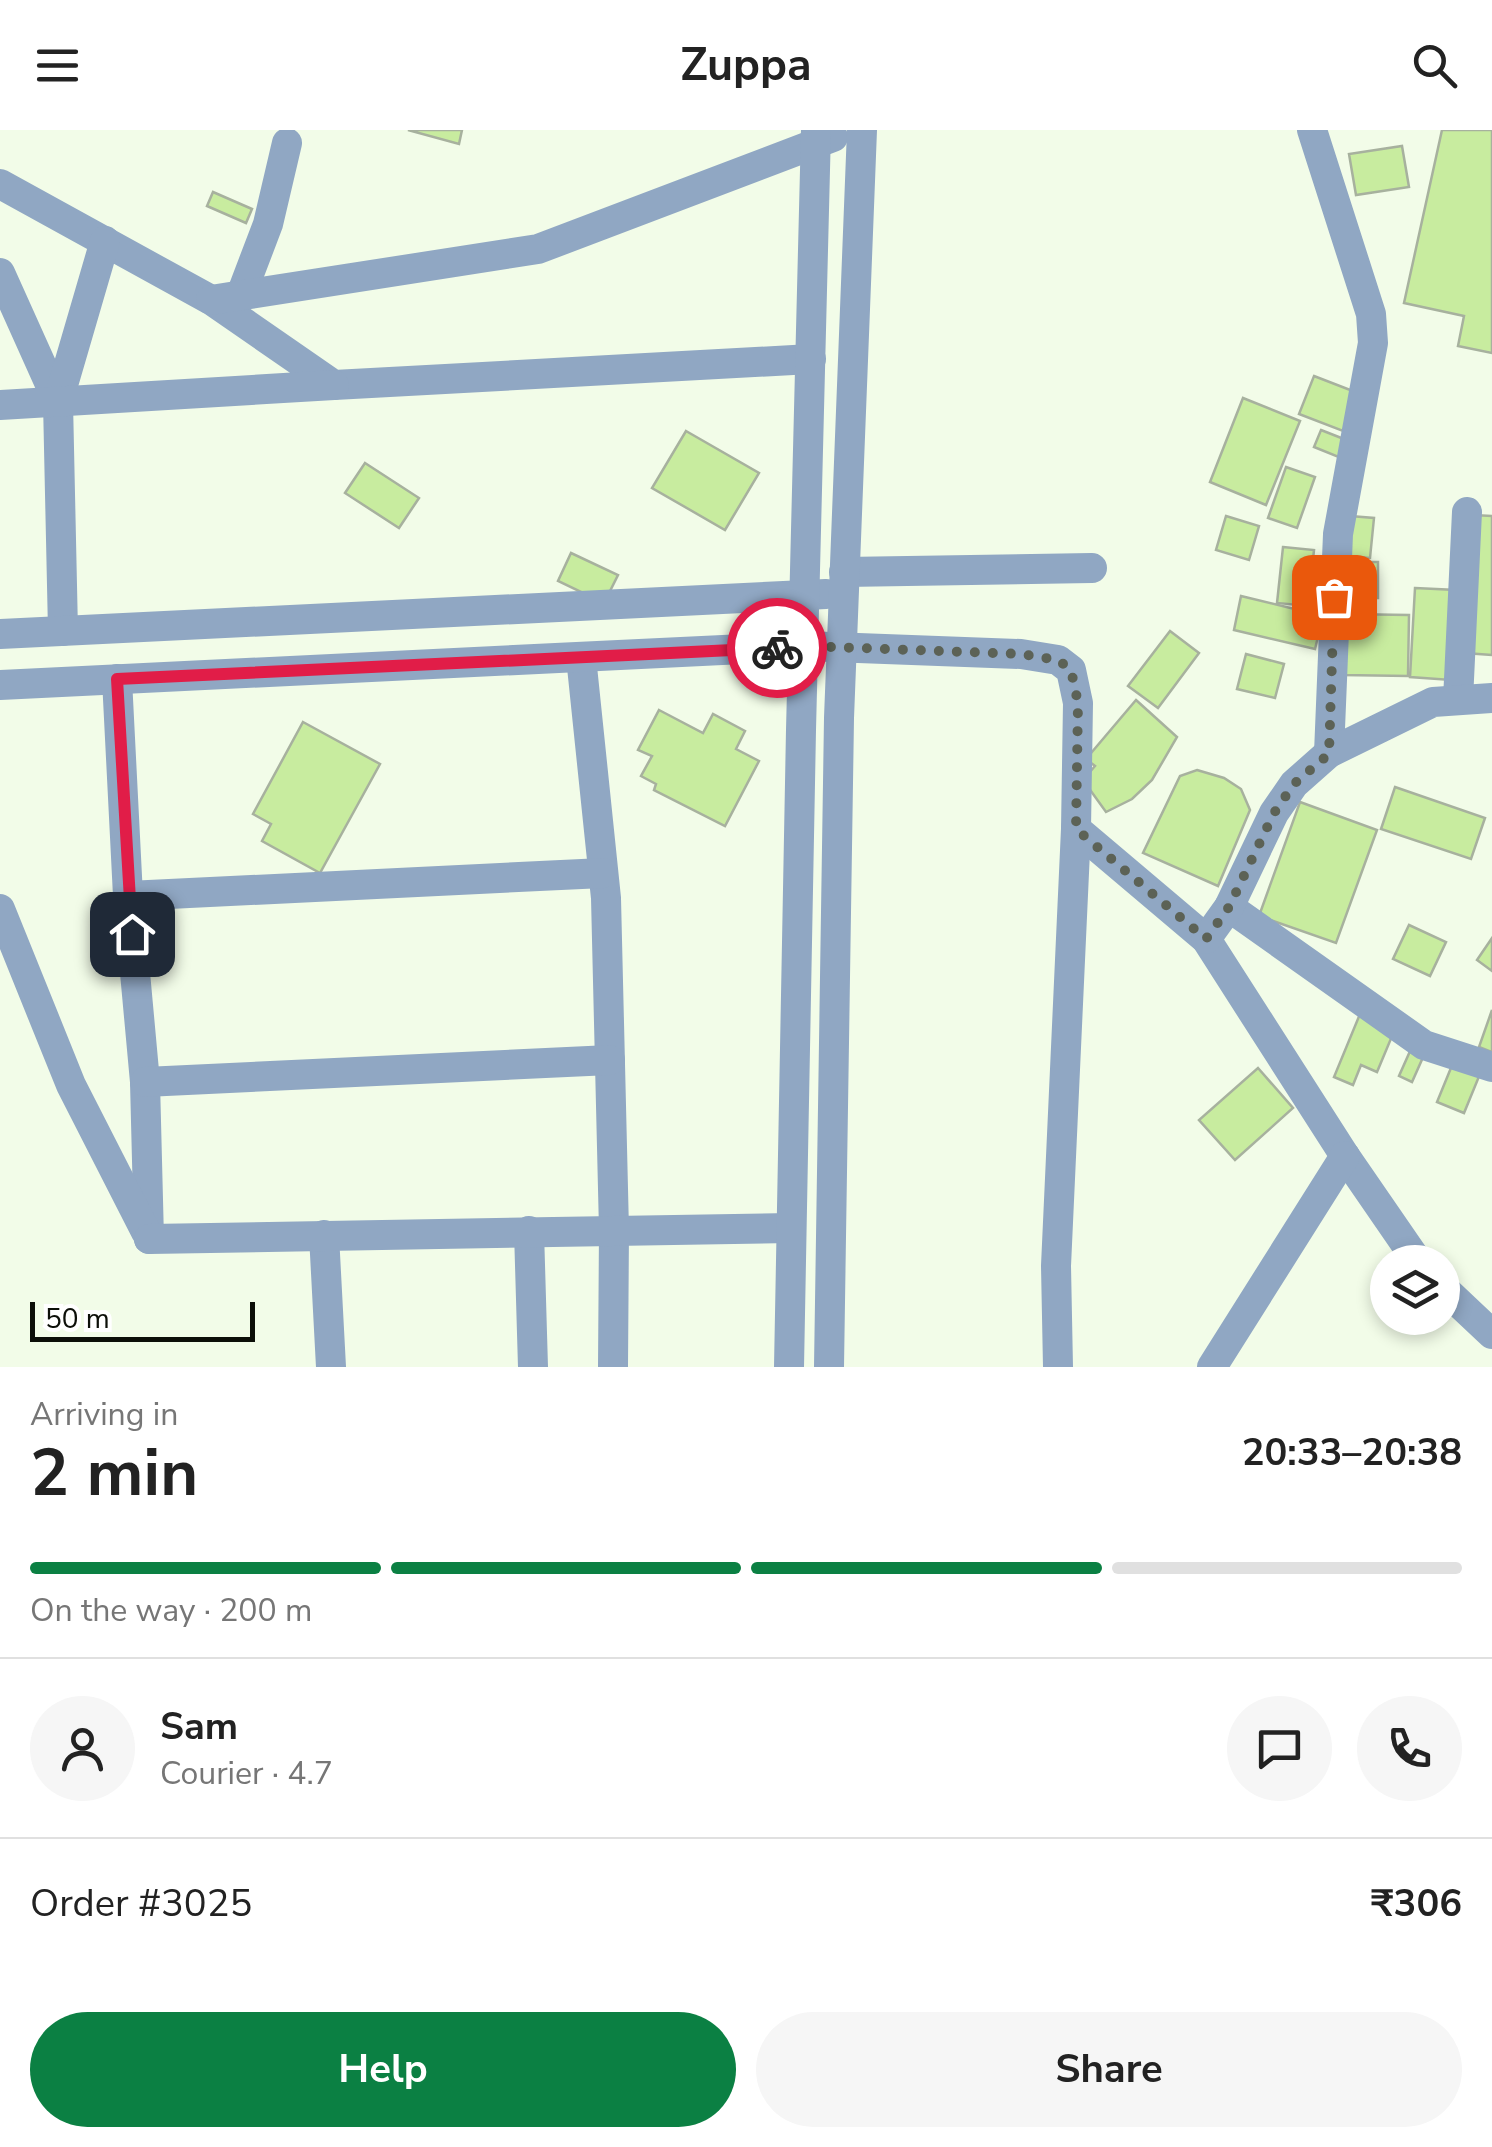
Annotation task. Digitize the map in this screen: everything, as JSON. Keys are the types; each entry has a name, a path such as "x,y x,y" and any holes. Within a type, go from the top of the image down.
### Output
{"street":[{"path":"210,300 538,248 816,137 853,130"},
{"path":"829,1367 842,648 862,130"},
{"path":"1312,130 1373,329 1338,534 1329,754"},
{"path":"789,1367 816,137"},
{"path":"242,295 268,224 288,143"},
{"path":"0,184 210,300 334,385"},
{"path":"64,631 58,402 105,241"},
{"path":"0,274 58,402"},
{"path":"0,404 811,359"},
{"path":"1458,700 1466,512"},
{"path":"0,634 806,595 844,583 1092,568"},
{"path":"0,685 804,646 1021,654 1058,660 1071,670 1078,703 1056,1266 1058,1367"},
{"path":"580,657 606,898 614,1367"},
{"path":"117,679 128,896 145,1082 149,1239"},
{"path":"1206,939 1229,907 1274,813 1294,784 1329,754 1433,702 1492,698"},
{"path":"1076,829 1206,939 1406,1245"},
{"path":"128,896 603,873"},
{"path":"1229,907 1424,1045 1492,1067"},
{"path":"0,909 71,1085 149,1239"},
{"path":"145,1082 610,1060"},
{"path":"1212,1367 1345,1156"},
{"path":"149,1239 792,1228"},
{"path":"529,1231 533,1367"},
{"path":"324,1235 331,1367"},
{"path":"1460,1304 1492,1334"}],"building":[{"path":"408,130 462,130 459,144"},
{"path":"1442,130 1492,130 1492,353 1458,346 1464,316 1404,303"},
{"path":"1402,146 1409,187 1356,195 1349,154"},
{"path":"213,192 252,209 246,223 207,206"},
{"path":"1314,376 1358,393 1343,431 1299,414"},
{"path":"1243,398 1300,421 1266,505 1210,482"},
{"path":"1321,430 1349,441 1341,458 1314,447"},
{"path":"686,431 759,473 725,530 652,488"},
{"path":"365,463 419,498 399,528 345,493"},
{"path":"1286,467 1315,477 1297,528 1268,518"},
{"path":"1473,515 1492,516 1492,655 1465,653"},
{"path":"1226,516 1259,526 1249,560 1216,550"},
{"path":"1350,516 1374,518 1370,558 1347,556"},
{"path":"1283,547 1314,550 1308,606 1277,603"},
{"path":"571,553 618,575 604,603 558,581"},
{"path":"1346,562 1378,562 1378,598 1346,598"},
{"path":"1415,588 1456,590 1451,680 1410,677"},
{"path":"1241,596 1323,616 1315,649 1234,630"},
{"path":"1343,614 1409,615 1408,676 1342,675"},
{"path":"1170,631 1199,653 1158,708 1128,686"},
{"path":"1246,654 1284,664 1275,698 1237,689"},
{"path":"1136,700 1177,737 1152,780 1132,799 1106,812 1083,780 1095,766 1086,759"},
{"path":"659,710 703,733 713,714 745,731 736,749 759,761 725,826 654,790 656,784 641,776 652,756 638,750"},
{"path":"303,722 380,764 320,873 262,841 271,824 253,814"},
{"path":"1197,770 1224,778 1241,789 1250,810 1218,886 1143,853 1180,776"},
{"path":"1395,787 1485,818 1471,859 1381,829"},
{"path":"1300,802 1377,830 1336,943 1259,916"},
{"path":"1409,925 1446,942 1430,976 1393,959"},
{"path":"1492,938 1492,971 1477,960"},
{"path":"1492,1010 1492,1052 1479,1047"},
{"path":"1360,1014 1395,1029 1377,1072 1361,1065 1353,1085 1334,1077"},
{"path":"1411,1049 1424,1055 1412,1082 1399,1076"},
{"path":"1453,1063 1480,1074 1464,1113 1437,1102"},
{"path":"1258,1068 1293,1108 1235,1160 1199,1120"}],"way so far":[{"path":"777,648 1021,654 1058,660 1071,670 1078,703 1076,829 1206,939 1229,907 1274,813 1294,784 1329,754 1334,597"}],"route":[{"path":"132,934 117,679 777,648"}]}
